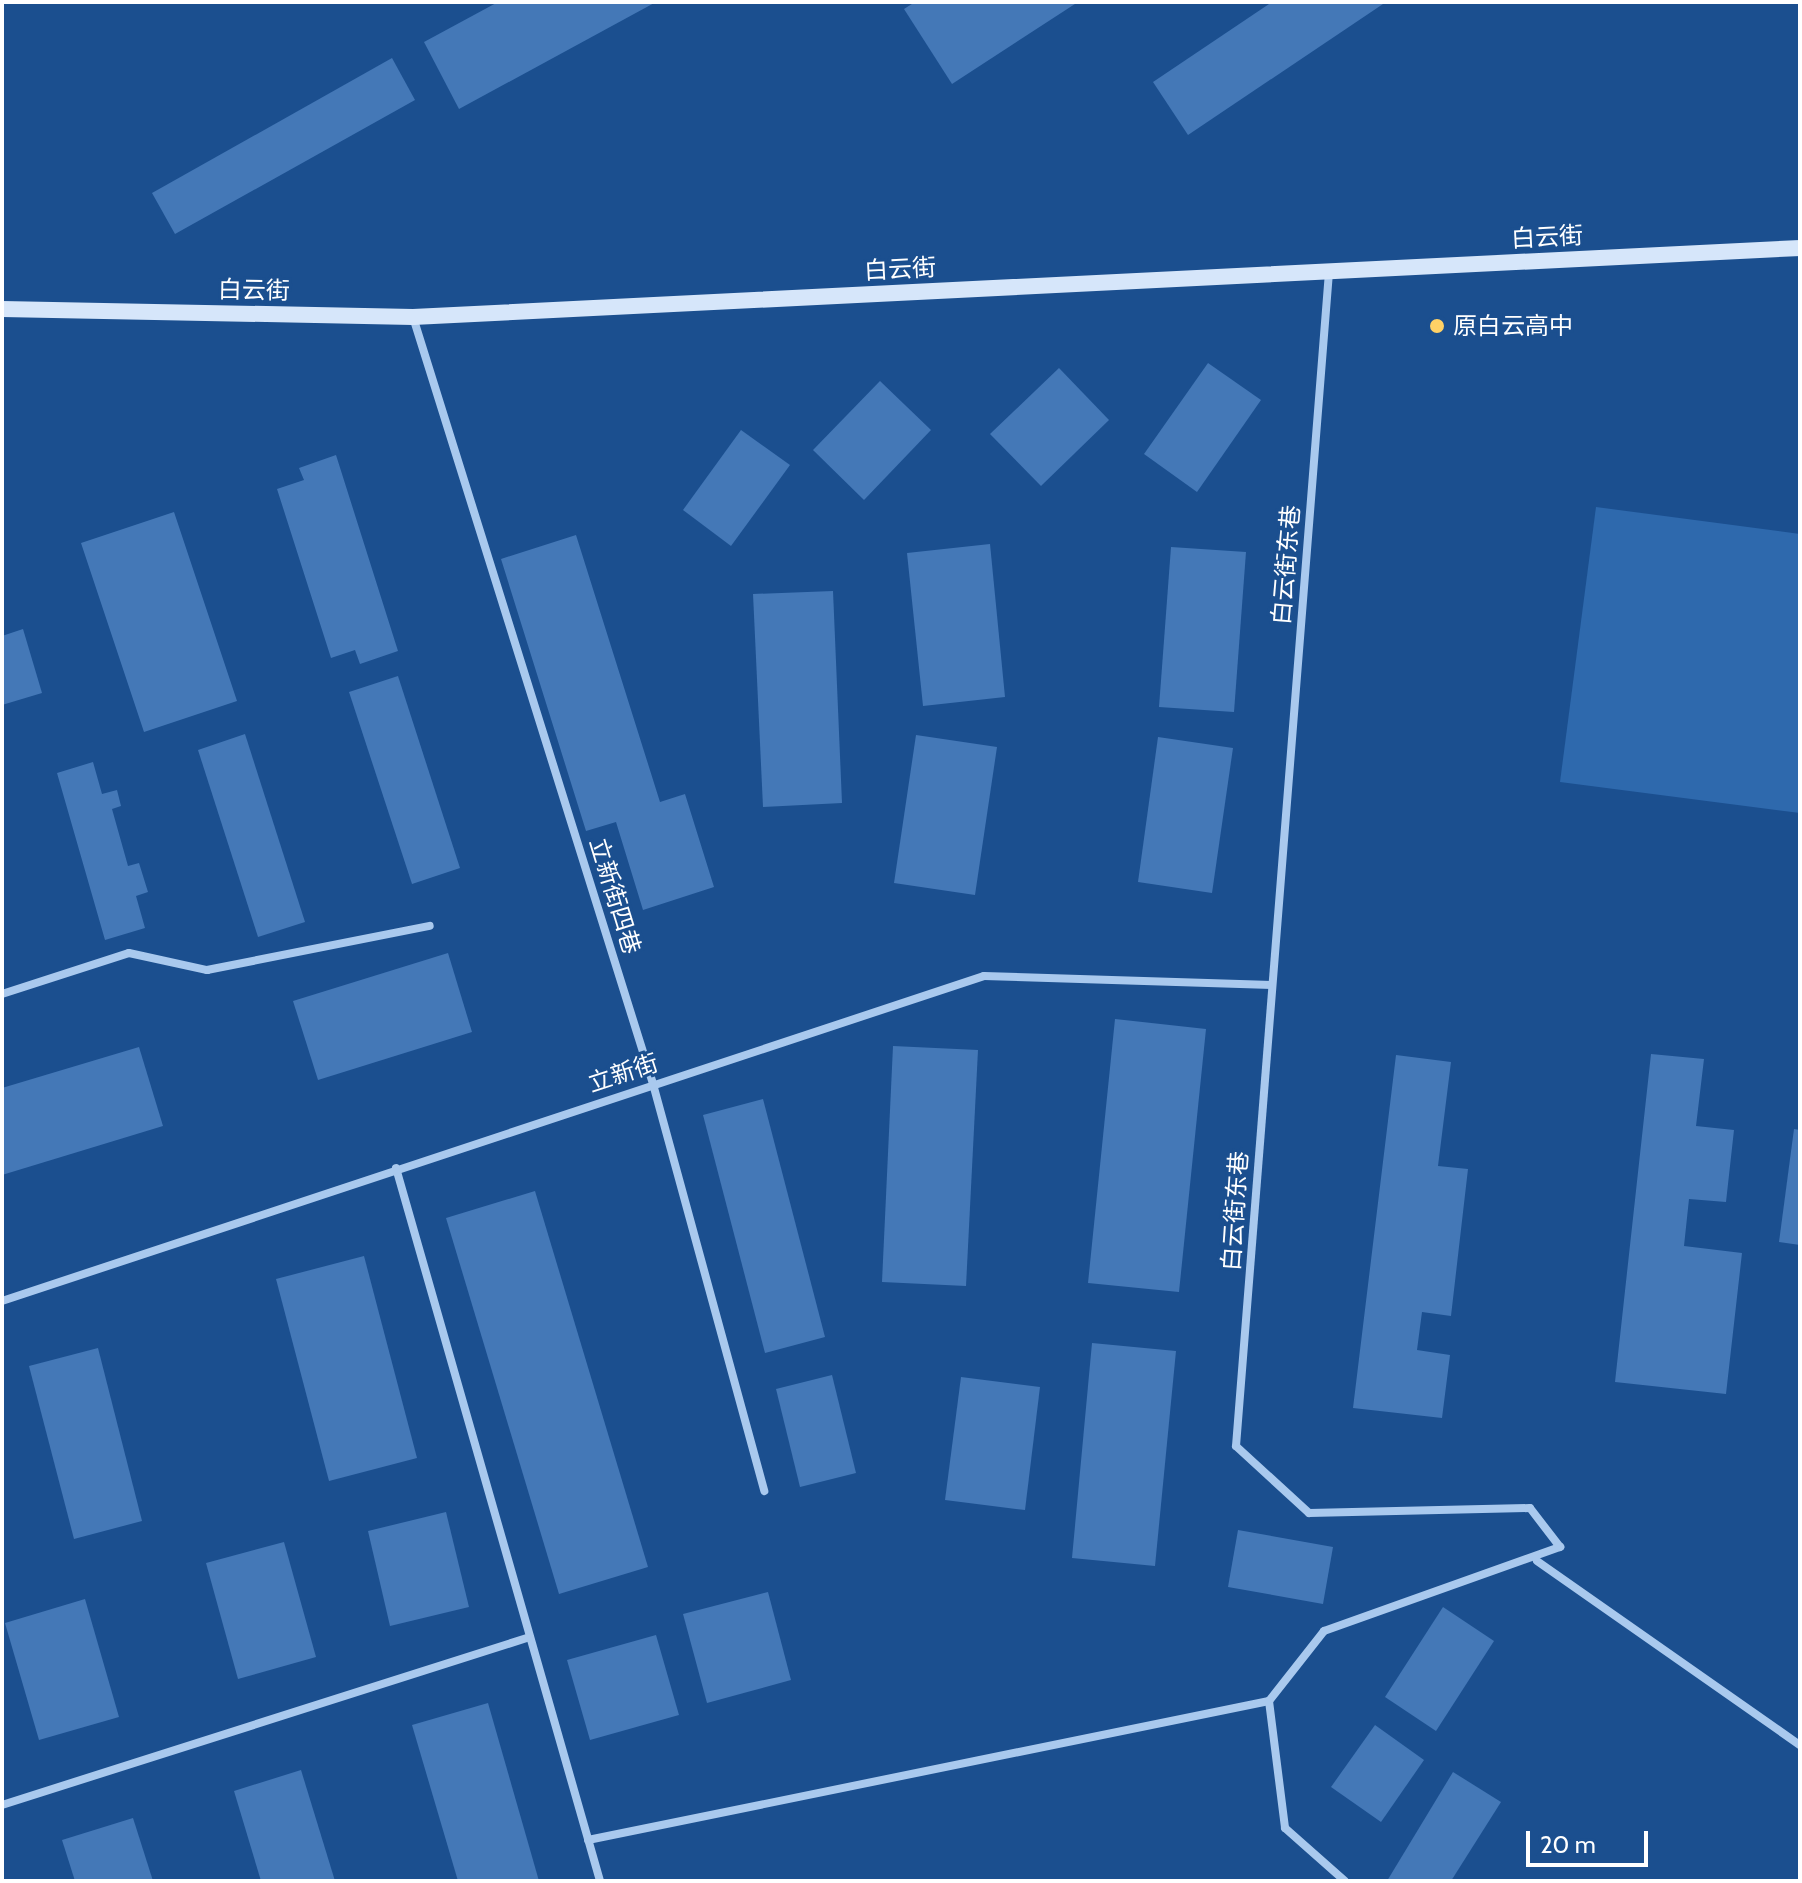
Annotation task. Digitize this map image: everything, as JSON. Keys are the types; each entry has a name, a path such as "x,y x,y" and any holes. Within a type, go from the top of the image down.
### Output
{"main road":[{"name":"白云街","path":"2,309 413,317 1800,248"}],"street":[{"name":"白云街东巷","path":"1329,272 1236,1446 1309,1513 1530,1508 1560,1547 1537,1561"},
{"name":"立新街四巷","path":"413,317 653,1084 764,1491"},
{"path":"2,994 129,953 207,970 430,926"},
{"name":"立新街","path":"2,1301 396,1168 984,976 1272,985"},
{"path":"396,1168 600,1881"},
{"path":"588,1840 1269,1701 1324,1631 1537,1561 1800,1745"},
{"path":"2,1805 530,1637"},
{"path":"1269,1701 1285,1828 1345,1881"}],"shaded area":[{"path":"1596,507 1800,534 1800,813 1560,782"}],"building":[{"path":"498,2 656,2 459,109 424,42"},
{"path":"915,2 1078,2 952,84 904,9"},
{"path":"1272,2 1386,2 1188,135 1153,82"},
{"path":"392,58 415,100 175,234 152,193"},
{"path":"1208,363 1261,400 1197,492 1144,454"},
{"path":"1059,368 1109,420 1041,486 990,434"},
{"path":"880,381 931,430 864,500 813,450"},
{"path":"741,430 790,465 731,546 683,510"},
{"path":"336,455 398,651 360,664 355,650 331,658 277,489 304,480 299,468"},
{"path":"174,512 237,701 144,732 81,543"},
{"path":"576,535 660,802 685,794 714,887 643,910 616,822 586,831 501,559"},
{"path":"990,544 1005,697 923,706 907,553"},
{"path":"1171,547 1246,552 1234,712 1159,707"},
{"path":"833,591 842,803 763,807 753,594"},
{"path":"23,629 42,693 2,705 2,636"},
{"path":"398,676 460,868 412,884 349,692"},
{"path":"245,734 305,922 258,937 198,750"},
{"path":"916,735 997,747 975,895 894,883"},
{"path":"1158,737 1233,748 1212,893 1138,882"},
{"path":"93,762 102,794 117,790 121,806 112,809 128,866 139,863 148,892 136,896 145,928 105,940 57,773"},
{"path":"448,953 472,1032 318,1080 293,1001"},
{"path":"1115,1019 1206,1029 1179,1292 1088,1283"},
{"path":"893,1046 978,1050 966,1286 882,1282"},
{"path":"139,1047 163,1126 2,1175 2,1088"},
{"path":"1651,1054 1704,1059 1696,1126 1734,1130 1726,1202 1689,1199 1684,1246 1742,1253 1726,1394 1615,1382"},
{"path":"1396,1055 1451,1062 1438,1166 1468,1169 1451,1316 1422,1312 1417,1350 1450,1355 1442,1418 1353,1408"},
{"path":"763,1099 825,1337 765,1353 703,1115"},
{"path":"1794,1129 1800,1130 1800,1245 1779,1242"},
{"path":"535,1191 648,1567 559,1594 446,1218"},
{"path":"364,1256 417,1458 329,1481 276,1279"},
{"path":"1092,1343 1176,1351 1155,1566 1072,1558"},
{"path":"98,1348 142,1521 74,1539 29,1366"},
{"path":"832,1375 856,1473 800,1487 776,1389"},
{"path":"961,1377 1040,1387 1025,1510 945,1500"},
{"path":"446,1512 469,1607 390,1626 368,1531"},
{"path":"1238,1530 1333,1547 1323,1604 1228,1587"},
{"path":"284,1542 316,1657 238,1679 206,1563"},
{"path":"768,1592 791,1680 707,1703 683,1614"},
{"path":"85,1599 119,1717 39,1740 5,1623"},
{"path":"1443,1607 1494,1641 1436,1731 1385,1697"},
{"path":"656,1635 679,1715 590,1740 567,1660"},
{"path":"488,1703 539,1881 458,1881 412,1725"},
{"path":"1375,1725 1424,1760 1381,1822 1331,1787"},
{"path":"301,1770 335,1881 261,1881 234,1791"},
{"path":"1453,1772 1501,1802 1451,1881 1387,1881"},
{"path":"133,1818 153,1881 75,1881 62,1840"}],"place":[{"name":"原白云高中","path":"1437,326"}]}
